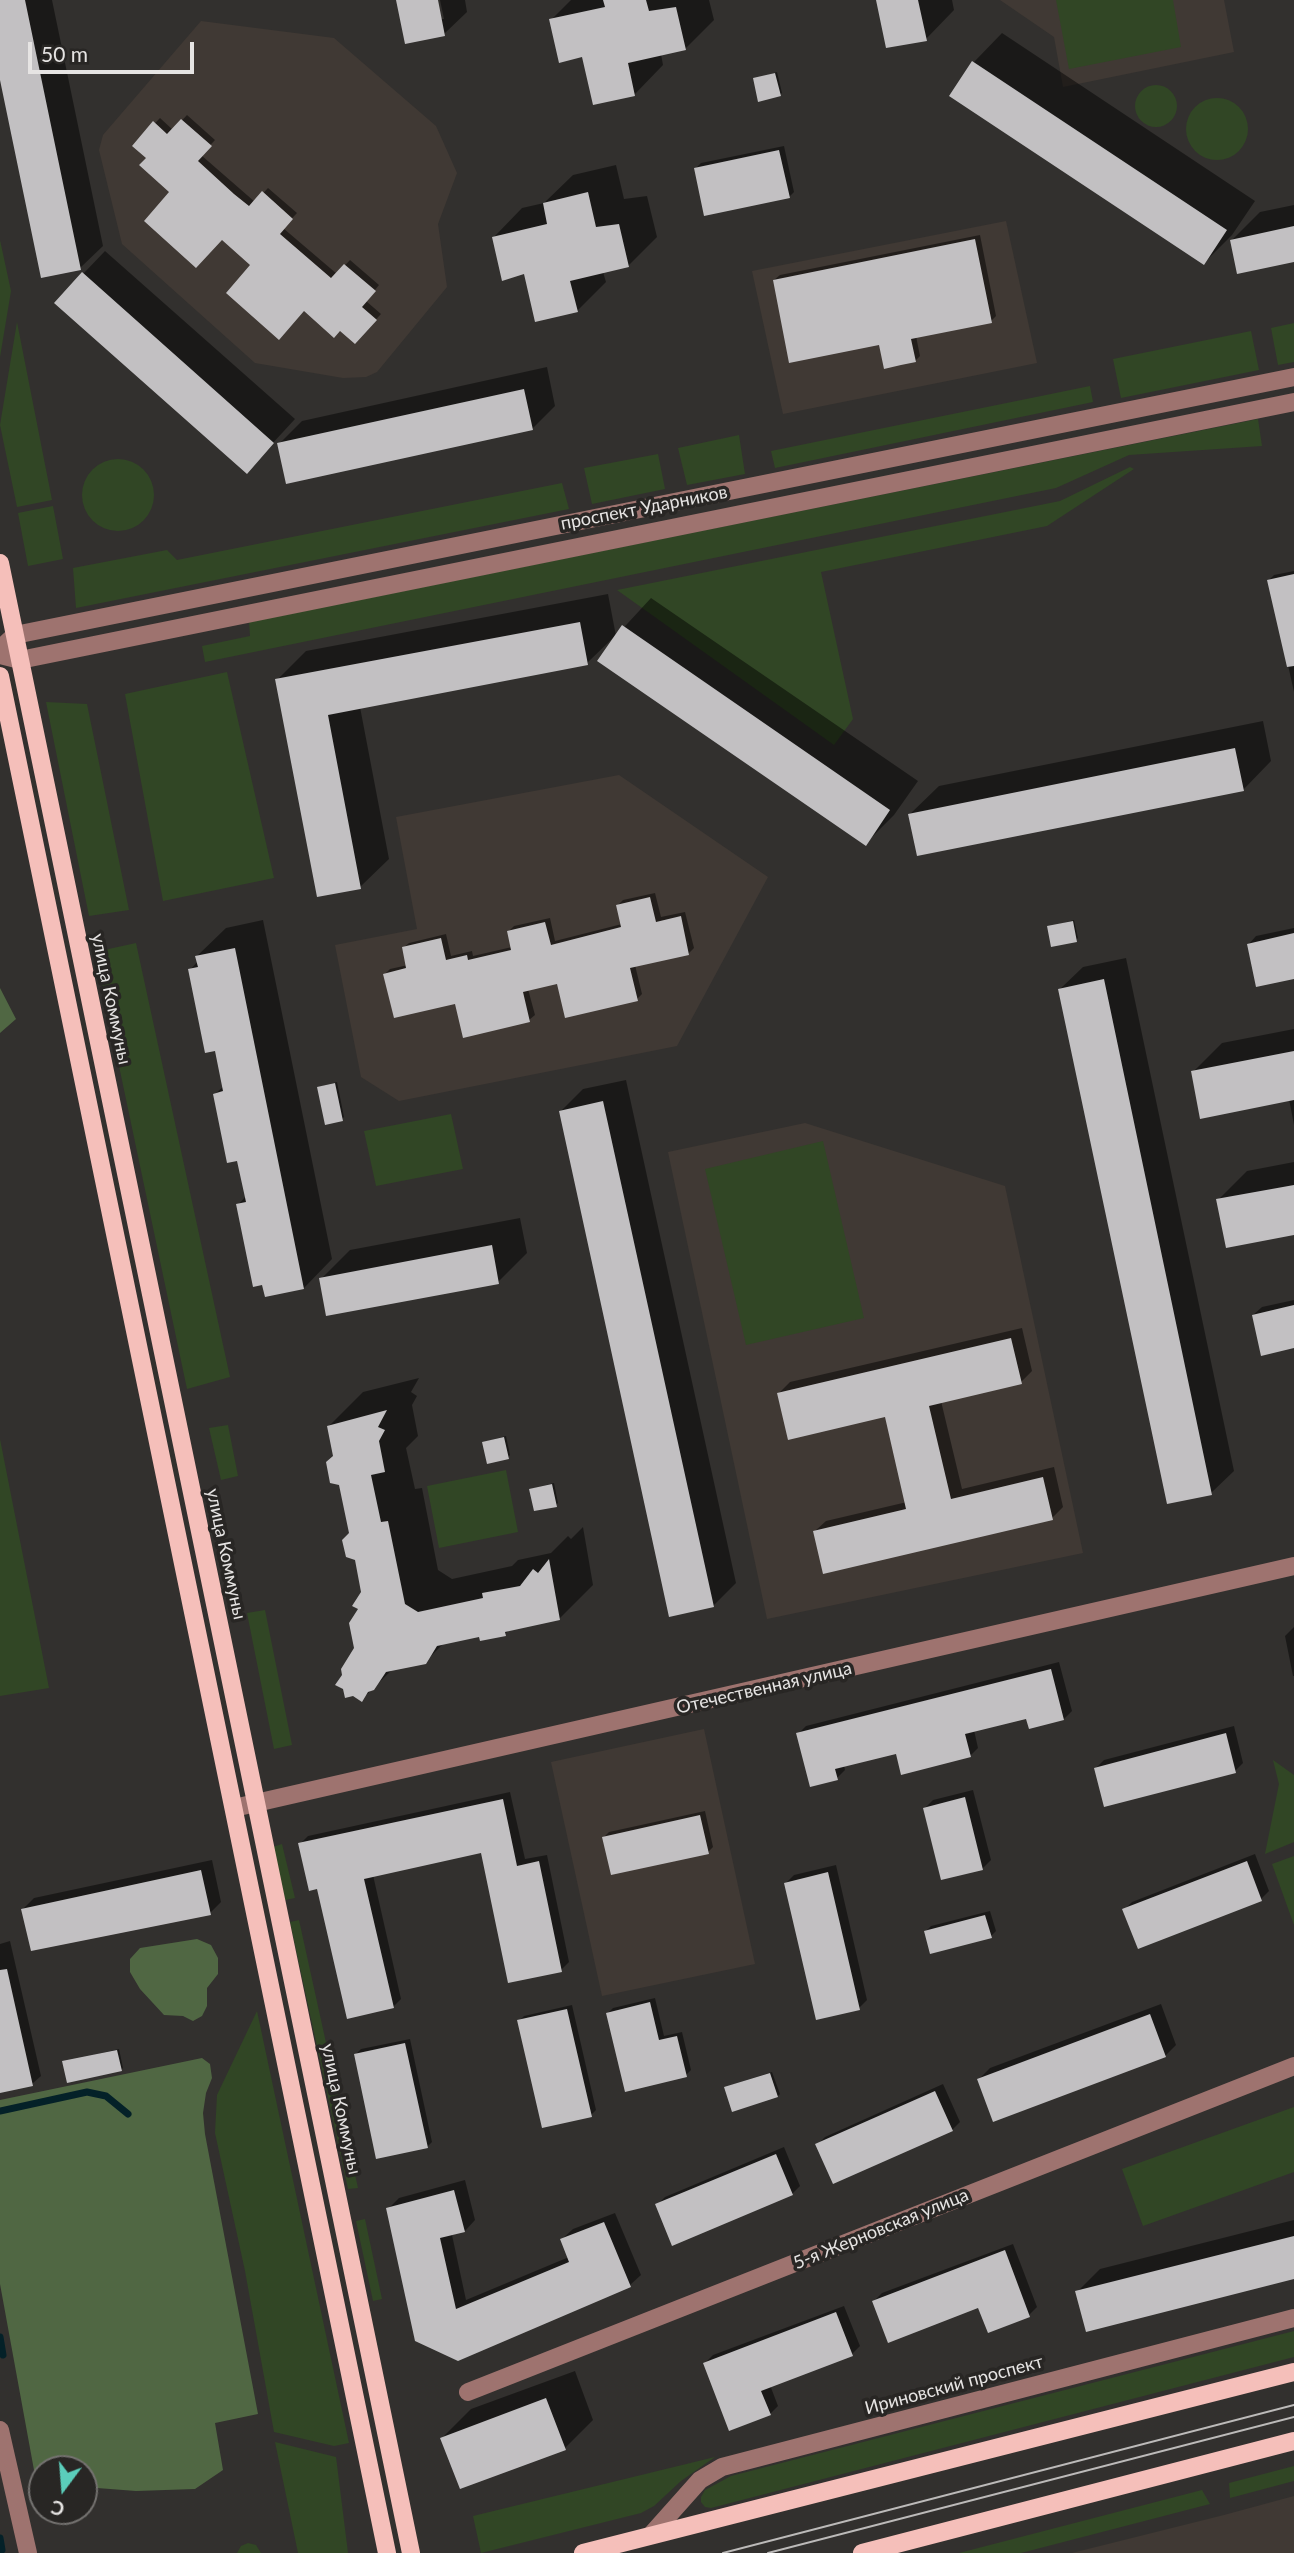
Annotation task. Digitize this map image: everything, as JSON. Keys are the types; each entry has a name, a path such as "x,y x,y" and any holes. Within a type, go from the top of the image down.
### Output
{"main road":[{"name":"улица Коммуны","path":"0,564 411,2553"},
{"path":"0,676 387,2553"},
{"path":"583,2553 1294,2372"},
{"path":"862,2553 1294,2441"}],"street":[{"name":"проспект Ударников","path":"15,635 1294,377"},
{"name":"проспект Ударников","path":"0,655 20,660 1294,402"},
{"path":"0,649 15,635"},
{"name":"Отечественная улица","path":"234,1808 1294,1566"},
{"name":"5-я Жерновская улица","path":"468,2392 1294,2066"},
{"name":"Ириновский проспект","path":"651,2535 700,2480 722,2467 1294,2318"},
{"path":"0,2430 28,2553"}],"shaded area":[{"path":"1000,0 1224,0 1234,52 1063,87 1054,37"},
{"path":"201,21 334,38 436,126 457,173 438,224 447,287 377,372 366,377 343,378 255,363 122,244 99,150 103,135"},
{"path":"1006,221 1037,363 783,414 752,271"},
{"path":"619,775 768,877 677,1046 399,1101 361,1077 335,945 417,929 396,817"},
{"path":"805,1123 1005,1186 1083,1553 767,1619 668,1152"},
{"path":"704,1729 755,1964 602,1996 551,1762"},
{"path":"1294,2496 1294,2553 1072,2553 1224,2515"}],"green space":[{"path":"1056,0 1173,0 1181,47 1069,69"},
{"path":"1156,85 1171,91 1177,106 1171,121 1156,127 1141,121 1135,106 1141,91"},
{"path":"1217,98 1239,107 1248,129 1239,151 1217,160 1195,151 1186,129 1195,107"},
{"path":"0,240 11,291 0,357"},
{"path":"17,322 52,500 17,507 0,425"},
{"path":"1294,323 1294,362 1278,365 1271,328"},
{"path":"1251,331 1259,370 1121,398 1113,359"},
{"path":"1090,386 1093,402 775,468 771,451"},
{"path":"1258,419 1262,446 1129,455 1056,488 205,662 202,646 250,636 249,622"},
{"path":"739,435 745,474 687,485 678,448"},
{"path":"658,454 665,489 592,504 584,468"},
{"path":"118,459 138,465 148,475 154,495 148,515 138,525 118,531 98,525 88,515 82,495 88,475 98,465"},
{"path":"1130,467 1134,469 1047,526 821,572 853,719 834,745 617,590 1060,501"},
{"path":"562,483 569,509 76,608 73,568 167,550 177,560"},
{"path":"53,506 63,559 28,566 18,513"},
{"path":"227,672 274,878 163,901 125,694"},
{"path":"46,702 87,704 129,910 89,916"},
{"path":"136,943 230,1377 187,1389 95,952"},
{"path":"0,988 16,1019 0,1033"},
{"path":"451,1114 463,1169 376,1186 364,1131"},
{"path":"823,1141 864,1318 746,1345 705,1169"},
{"path":"228,1425 238,1476 221,1480 209,1428"},
{"path":"0,1439 49,1688 0,1696"},
{"path":"506,1470 518,1532 439,1548 427,1486"},
{"path":"265,1610 292,1745 274,1749 247,1613"},
{"path":"1273,1760 1294,1775 1294,1842 1265,1854 1279,1784"},
{"path":"282,1844 295,1898 285,1900 273,1847"},
{"path":"1294,1856 1294,1925 1272,1864"},
{"path":"299,1920 358,2188 348,2189 290,1922"},
{"path":"197,1939 211,1945 218,1958 218,1974 207,1988 207,2006 202,2016 193,2021 183,2016 164,2015 140,1989 130,1972 130,1959 140,1948"},
{"path":"257,2011 349,2443 334,2446 274,2432 245,2271 215,2133 217,2095"},
{"path":"202,2058 210,2064 212,2078 203,2113 205,2134 258,2414 215,2423 223,2470 195,2489 136,2491 98,2488 98,2455 31,2455 0,2284 0,2100"},
{"path":"1294,2107 1294,2172 1143,2226 1122,2169"},
{"path":"365,2219 382,2299 373,2301 356,2221"},
{"path":"1294,2331 1294,2357 711,2508 705,2507 701,2502 705,2490 731,2476"},
{"path":"275,2442 336,2457 348,2553 298,2553"},
{"path":"715,2457 681,2481 654,2506 641,2513 481,2553 473,2516"},
{"path":"1294,2466 1294,2481 1230,2498 1229,2483"},
{"path":"1202,2490 1210,2504 1021,2553 959,2553"},
{"path":"248,2543 256,2545 261,2553 237,2553 241,2546"}],"building":[{"path":"0,0 25,0 81,270 41,278 0,80"},
{"path":"396,0 438,0 445,36 405,44"},
{"path":"603,0 646,0 649,11 676,7 686,50 628,63 635,96 593,105 582,57 559,63 549,19 605,7"},
{"path":"876,0 918,0 927,41 886,48"},
{"path":"972,61 1227,230 1204,265 949,96"},
{"path":"775,73 781,96 758,102 753,78"},
{"path":"181,119 212,146 198,161 234,194 249,206 262,191 293,219 280,234 331,278 344,264 376,291 362,307 377,320 355,344 340,331 334,338 304,311 279,340 226,293 250,265 222,240 196,268 144,221 169,192 139,165 146,158 132,146 153,121 167,134"},
{"path":"779,150 790,198 704,216 694,168"},
{"path":"588,192 596,227 619,224 629,267 570,281 578,312 535,322 524,274 502,281 492,237 547,224 543,203"},
{"path":"1294,226 1294,262 1237,274 1230,240"},
{"path":"975,239 992,323 911,339 916,362 884,369 879,345 789,363 773,280"},
{"path":"82,272 274,443 247,474 54,303"},
{"path":"524,389 533,430 286,484 277,443"},
{"path":"1294,574 1294,666 1287,667 1267,580"},
{"path":"580,622 588,665 328,715 361,889 317,897 275,679"},
{"path":"622,625 890,810 866,846 597,661"},
{"path":"1235,748 1244,791 917,856 908,814"},
{"path":"650,897 656,922 681,916 689,955 630,968 638,1001 565,1018 557,984 523,992 530,1022 463,1038 455,1004 394,1018 383,974 406,968 402,947 441,938 446,960 467,955 468,960 511,950 507,931 545,922 551,945 621,927 616,905"},
{"path":"1073,921 1077,942 1051,947 1047,926"},
{"path":"1294,933 1294,979 1256,987 1247,944"},
{"path":"235,948 304,1289 265,1297 262,1285 253,1287 236,1204 246,1202 237,1161 227,1163 213,1094 223,1091 215,1051 205,1053 188,969 198,967 195,956"},
{"path":"1104,979 1212,1495 1167,1504 1058,989"},
{"path":"1294,1051 1294,1100 1200,1119 1191,1071"},
{"path":"335,1083 343,1121 325,1125 317,1087"},
{"path":"603,1101 714,1607 669,1617 559,1111"},
{"path":"1294,1185 1294,1235 1226,1248 1216,1199"},
{"path":"492,1245 499,1284 326,1316 319,1278"},
{"path":"1294,1305 1294,1348 1261,1356 1252,1315"},
{"path":"1011,1338 1022,1384 929,1406 951,1499 1043,1477 1053,1520 823,1574 813,1531 906,1509 885,1417 788,1440 777,1393"},
{"path":"387,1410 378,1427 385,1430 379,1441 385,1472 371,1475 381,1522 388,1521 405,1604 418,1612 483,1598 482,1593 520,1586 533,1569 538,1573 549,1559 560,1620 505,1632 506,1636 480,1641 479,1637 437,1646 426,1664 386,1672 362,1702 353,1696 345,1698 343,1689 335,1685 354,1648 349,1623 358,1609 352,1606 361,1592 355,1560 346,1557 342,1540 349,1533 339,1485 330,1483 326,1462 333,1456 327,1426"},
{"path":"504,1437 509,1459 487,1464 482,1442"},
{"path":"552,1484 557,1507 534,1511 529,1489"},
{"path":"1051,1669 1064,1720 1029,1729 1026,1719 965,1734 971,1757 901,1775 896,1754 835,1769 838,1780 810,1787 796,1733"},
{"path":"1226,1733 1236,1773 1104,1807 1094,1768"},
{"path":"965,1797 983,1870 941,1880 923,1808"},
{"path":"503,1799 517,1866 539,1861 562,1972 508,1983 481,1853 364,1879 394,2008 347,2019 317,1889 309,1891 298,1843"},
{"path":"700,1815 709,1854 611,1875 602,1837"},
{"path":"1247,1861 1262,1901 1138,1949 1122,1909"},
{"path":"201,1870 211,1915 31,1951 21,1909"},
{"path":"828,1872 860,2010 816,2020 784,1883"},
{"path":"985,1915 992,1938 930,1954 924,1931"},
{"path":"7,1969 33,2086 0,2093 0,1970"},
{"path":"650,2002 659,2040 677,2036 687,2077 625,2092 606,2013"},
{"path":"567,2009 592,2117 542,2128 517,2020"},
{"path":"1150,2014 1166,2057 993,2122 977,2079"},
{"path":"405,2043 428,2148 376,2159 354,2054"},
{"path":"117,2050 122,2071 67,2083 62,2061"},
{"path":"770,2073 778,2097 732,2112 724,2087"},
{"path":"935,2091 953,2131 833,2184 815,2144"},
{"path":"776,2154 793,2195 672,2246 655,2204"},
{"path":"454,2190 465,2232 440,2238 456,2309 569,2262 560,2239 604,2222 631,2287 458,2361 415,2341 386,2208"},
{"path":"1294,2236 1294,2279 1086,2332 1075,2291"},
{"path":"1005,2250 1030,2317 988,2333 978,2308 888,2343 872,2301"},
{"path":"836,2312 853,2356 761,2391 771,2415 729,2431 703,2363"},
{"path":"546,2398 566,2450 460,2489 440,2438"}],"waterway":[{"path":"0,2111 87,2092 106,2096 128,2114"},
{"path":"0,2337 3,2355"},
{"path":"0,2538 0,2551"}],"tram line":[{"path":"723,2553 1294,2405"},
{"path":"768,2553 1294,2417"}]}
